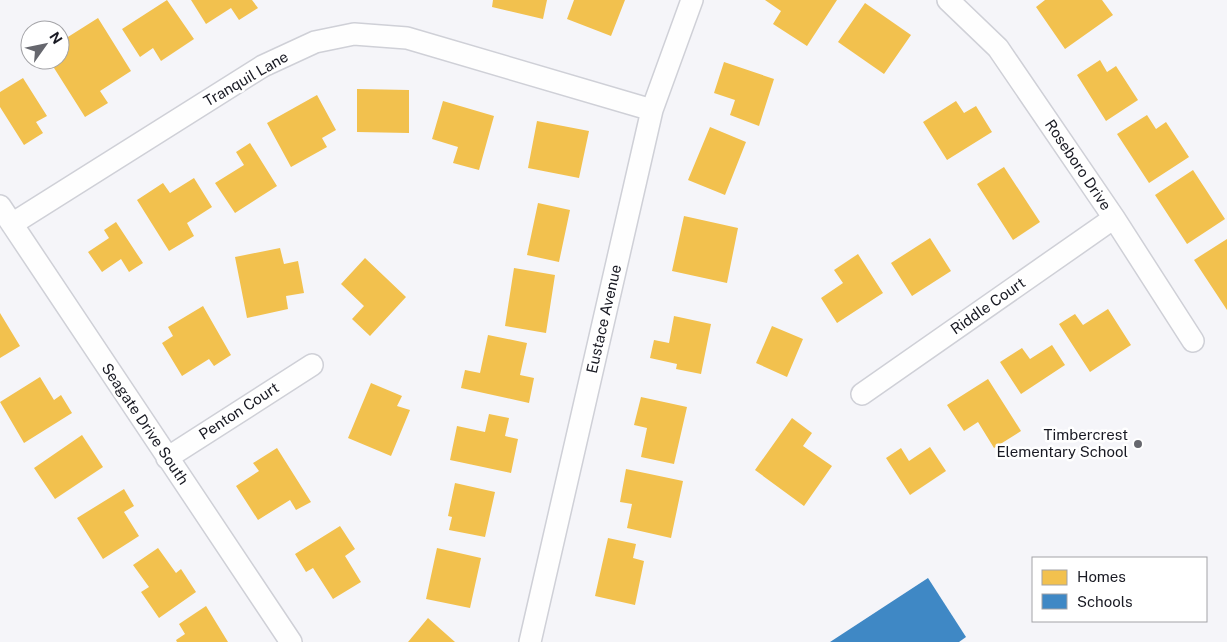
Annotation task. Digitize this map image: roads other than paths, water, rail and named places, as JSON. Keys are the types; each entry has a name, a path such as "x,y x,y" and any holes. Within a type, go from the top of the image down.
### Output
{"street":[{"name":"Eustace Avenue","path":"530,642 652,110 692,0"},
{"name":"Roseboro Drive","path":"948,0 998,48 1114,218 1193,341"},
{"name":"Tranquil Lane","path":"12,224 264,66 315,42 354,34 407,38 652,110"},
{"name":"Seagate Drive South","path":"0,206 291,642"},
{"name":"Riddle Court","path":"862,394 1114,218"},
{"name":"Penton Court","path":"167,458 312,365"}],"place":[{"name":"Timbercrest Elementary School","path":"1138,444"}]}
